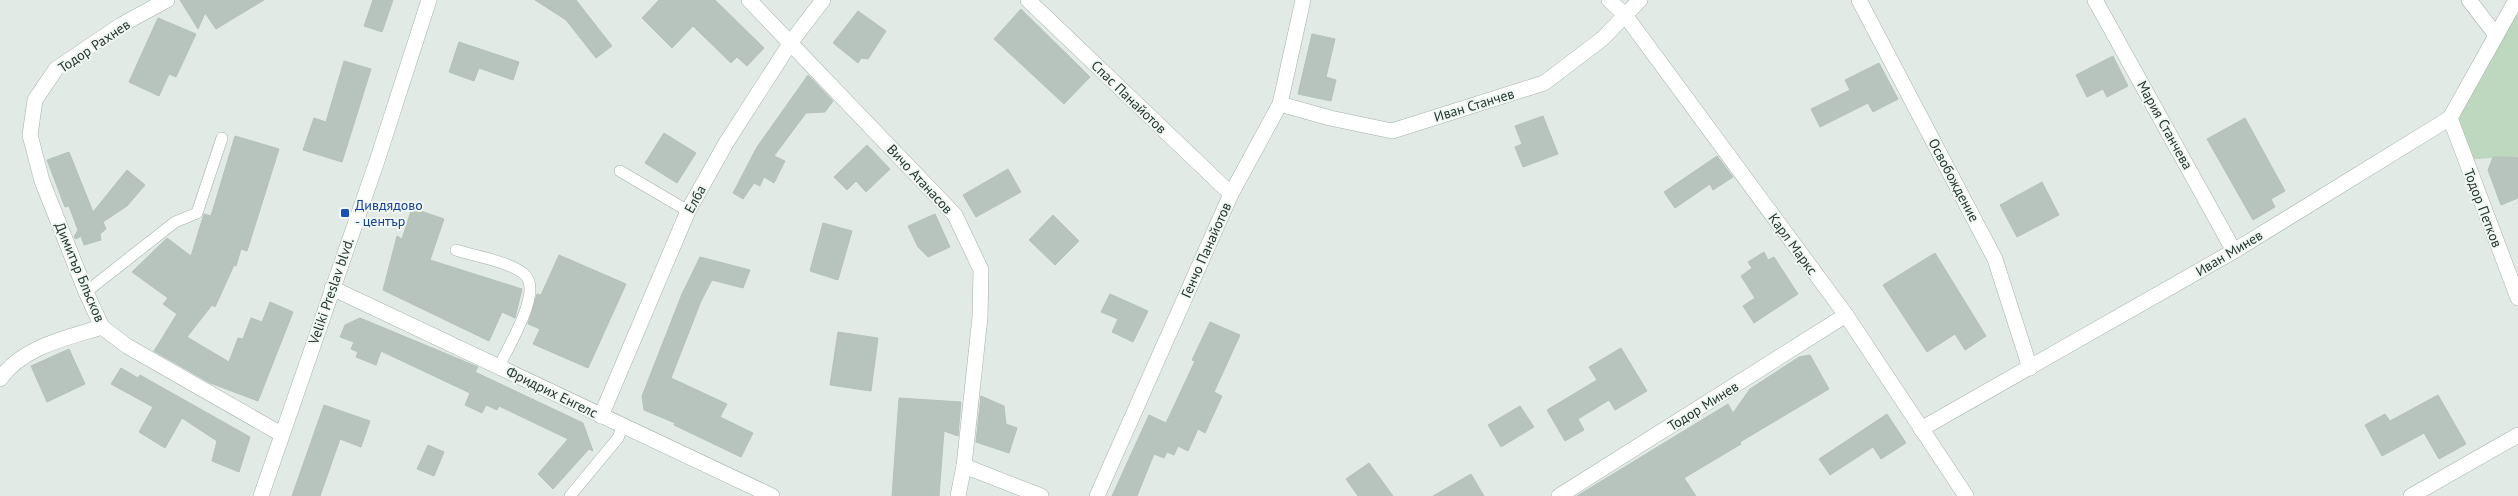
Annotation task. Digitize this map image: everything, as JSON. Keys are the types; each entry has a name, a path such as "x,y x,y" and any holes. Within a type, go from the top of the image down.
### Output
{"street":[{"name":"Тодор Рахнев","path":"30,135 35,100 56,69 122,25 167,0"},
{"name":"Veliki Preslav blvd.","path":"261,496 429,0"},
{"name":"Вичо Атанасов","path":"749,0 955,215 980,270 980,317 964,466 958,496"},
{"name":"Елба","path":"601,416 688,211 726,143 791,42 823,0"},
{"name":"Спас Панайотов","path":"1028,0 1231,194"},
{"name":"Генчо Панайотов","path":"1096,496 1231,194 1280,104 1303,0"},
{"name":"Карл Маркс","path":"1609,0 1625,15 1846,316 1966,496"},
{"name":"Иван Станчев","path":"1280,104 1330,118 1392,131 1544,83 1602,39 1640,0"},
{"name":"Освобождение","path":"1859,0 1996,259 2030,368"},
{"name":"Мария Станчева","path":"2095,0 2234,251"},
{"path":"2468,0 2496,34"},
{"name":"Иван Минев","path":"1921,429 2234,251 2450,118 2516,0"},
{"name":"Тодор Петков","path":"2450,118 2518,298"},
{"name":"Димитър Блъсков","path":"30,135 42,181 86,292 102,326 127,346 281,434"},
{"name":"Фридрих Енгелс","path":"332,288 772,496"},
{"name":"Тодор Минев","path":"1559,496 1846,316"},
{"path":"0,379 10,365 41,347 102,326"},
{"path":"2411,496 2518,435"},
{"path":"964,466 1040,496"}],"lane":[{"path":"86,292 175,222 197,213 222,138"},
{"path":"620,171 688,211"},
{"path":"456,250 512,267 526,275 531,287 529,303 499,367"},
{"path":"570,496 618,438 623,425"}],"green space":[{"path":"2518,0 2518,156 2464,160 2450,118"}],"building":[{"path":"180,0 264,0 216,29 205,13 198,29"},
{"path":"373,0 393,0 382,32 364,26"},
{"path":"535,0 576,0 612,46 596,58 566,20"},
{"path":"659,0 715,0 764,48 747,66 737,57 731,63 693,26 672,48 642,18"},
{"path":"1021,9 1090,77 1064,104 994,39"},
{"path":"858,11 886,31 868,59 861,58 858,63 833,43"},
{"path":"158,18 196,34 176,77 169,74 159,96 129,82"},
{"path":"1312,34 1335,39 1326,77 1336,80 1331,101 1298,94"},
{"path":"459,42 519,62 513,80 479,68 474,81 449,72"},
{"path":"2113,56 2128,86 2107,97 2103,89 2087,97 2076,75"},
{"path":"344,61 371,69 342,162 303,150 314,118 326,122"},
{"path":"1879,63 1898,99 1873,112 1868,103 1820,127 1811,109 1850,90 1845,80"},
{"path":"808,75 833,101 825,112 806,113 774,156 785,161 774,183 764,177 760,186 754,183 743,199 733,193 757,147"},
{"path":"1543,116 1558,154 1523,167 1515,147 1522,144 1515,126"},
{"path":"2245,118 2285,191 2271,199 2275,207 2253,220 2207,139"},
{"path":"664,133 696,153 677,183 645,163"},
{"path":"235,136 279,149 247,251 241,249 236,266 234,265 215,307 212,305 187,337 229,362 238,338 243,339 251,318 262,322 270,302 293,312 258,401 210,383 154,351 177,314 163,304 168,298 132,272 167,238 191,256 204,214 211,216"},
{"path":"867,145 890,169 866,192 856,181 847,190 834,177"},
{"path":"69,152 93,212 127,170 145,185 127,206 103,222 106,229 100,234 101,240 84,245 81,236 76,239 74,237 78,230 69,206 65,207 47,160"},
{"path":"1717,156 1733,177 1713,190 1710,184 1675,208 1664,192"},
{"path":"2493,157 2518,157 2518,198 2501,205 2488,170"},
{"path":"1008,169 1021,192 976,217 963,195"},
{"path":"2042,182 2059,215 2017,237 2000,205"},
{"path":"412,208 444,219 430,260 522,289 515,318 502,312 489,341 383,290 397,236 402,239"},
{"path":"935,214 950,247 928,257 918,247 908,226"},
{"path":"1053,215 1079,241 1055,265 1029,240"},
{"path":"823,223 852,231 838,280 810,271"},
{"path":"1764,252 1768,260 1774,257 1798,294 1754,323 1743,306 1755,298 1741,276 1752,268 1748,262"},
{"path":"1935,253 1986,336 1965,350 1955,334 1927,352 1883,285"},
{"path":"559,255 626,284 588,368 533,344 540,329 528,324 537,294 541,295"},
{"path":"700,257 750,270 743,288 712,280 701,301 671,378 727,404 720,417 753,433 741,457 674,425 675,423 644,410 642,396 682,294"},
{"path":"1110,294 1148,311 1133,342 1112,332 1118,319 1101,312"},
{"path":"360,318 478,367 475,372 583,423 593,451 589,449 553,489 538,474 568,439 499,406 497,410 486,405 482,413 465,405 470,393 381,351 376,365 356,357 358,352 351,349 354,342 340,337 345,325"},
{"path":"1210,322 1240,335 1214,392 1222,396 1205,433 1198,429 1188,451 1178,446 1174,455 1167,452 1164,458 1154,454 1137,496 1112,496 1149,415 1166,423 1195,361 1192,360"},
{"path":"838,332 878,338 871,391 830,385"},
{"path":"1621,348 1647,391 1615,410 1609,400 1578,419 1584,430 1565,441 1547,410 1597,380 1589,367"},
{"path":"69,349 85,384 47,402 31,366"},
{"path":"1810,355 1829,389 1684,478 1696,496 1577,496 1728,404 1733,413 1750,389 1799,357"},
{"path":"121,368 138,378 140,375 250,437 239,472 212,461 217,441 182,418 165,448 139,432 153,407 111,384"},
{"path":"2438,395 2466,444 2439,459 2424,433 2382,456 2365,425 2385,414 2390,421"},
{"path":"981,396 1004,406 1006,424 1017,428 1009,453 976,442"},
{"path":"899,398 961,402 958,436 944,431 939,496 892,496"},
{"path":"324,405 370,421 361,447 340,439 320,496 292,496"},
{"path":"1520,406 1534,427 1501,447 1488,425"},
{"path":"1887,414 1906,443 1881,459 1873,447 1830,475 1819,459"},
{"path":"428,445 444,452 434,476 417,469"},
{"path":"1369,463 1393,496 1358,496 1346,479"},
{"path":"1471,474 1484,496 1433,496"}],"place":[{"name":"Дивдядово - център","path":"345,213"}]}
